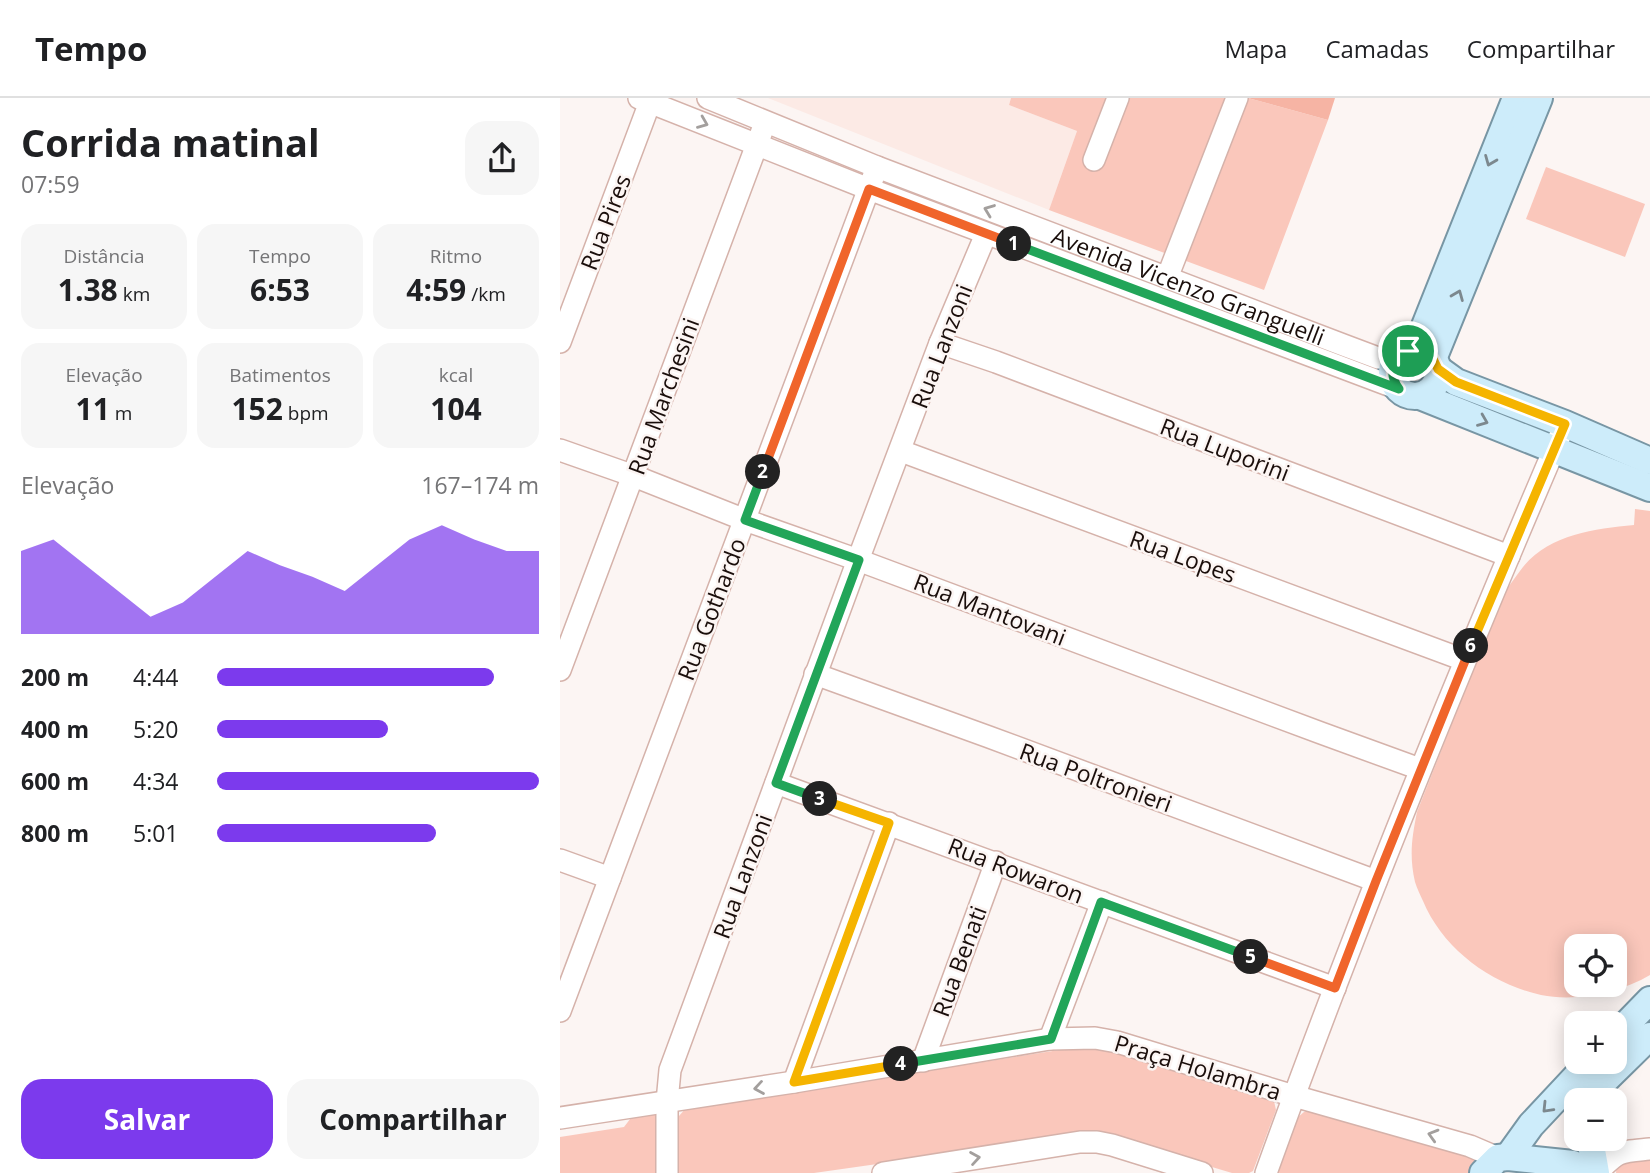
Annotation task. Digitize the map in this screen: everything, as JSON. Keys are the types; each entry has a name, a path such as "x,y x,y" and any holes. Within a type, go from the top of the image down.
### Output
{"main road":[{"path":"1419,359 1394,364 1392,377 1409,392 1426,393 1436,383 1419,359 1421,336 1516,98"},
{"path":"1419,359 1539,98"},
{"name":"Avenida Vicenzo Granguelli","path":"1419,359 1456,382 1565,424 1650,461"},
{"name":"Avenida Vicenzo Granguelli","path":"1409,392 1650,488"},
{"path":"1627,1024 1650,1000"},
{"path":"1597,1088 1650,1036"},
{"path":"1496,1162 1580,1074"},
{"path":"1592,1151 1595,1173"},
{"path":"1496,1162 1573,1164 1595,1173"}],"street":[{"name":"Avenida Vicenzo Granguelli","path":"708,98 877,167 1378,358 1419,359"},
{"path":"1094,160 1118,98"},
{"path":"1167,278 1237,98"},
{"name":"Avenida Vicenzo Granguelli","path":"645,100 986,234 1409,392"},
{"name":"Rua Pires","path":"560,342 645,100"},
{"name":"Rua Marchesini","path":"560,670 766,122"},
{"name":"Rua Gothardo","path":"560,1011 877,167"},
{"name":"Rua Lanzoni","path":"667,1173 670,1070 940,343 986,234"},
{"name":"Rua Luporini","path":"940,343 1509,556"},
{"path":"1266,1173 1420,769 1565,424"},
{"name":"Rua Mantovani","path":"560,450 1420,769"},
{"name":"Rua Lopes","path":"901,451 1464,660"},
{"name":"Rua Poltronieri","path":"815,674 1376,881"},
{"name":"Rua Rowaron","path":"776,783 1335,988"},
{"path":"794,1082 889,823"},
{"path":"560,860 610,878"},
{"name":"Rua Benati","path":"923,1061 996,862"},
{"path":"1051,1039 1101,902"},
{"name":"Praça Holambra","path":"560,1118 1051,1039 1095,1038 1117,1042 1470,1146 1496,1162"},
{"path":"883,1173 1080,1142 1112,1145 1202,1173"},
{"path":"1595,1173 1622,1152 1650,1149"}],"shaded area":[{"path":"768,98 1011,98 1009,105 1077,131 1049,210"},
{"path":"1011,98 1248,98 1328,120 1264,290 1049,210 1077,131 1009,105"},
{"path":"1248,98 1335,98 1328,120"},
{"path":"1546,167 1645,204 1625,257 1526,219"},
{"path":"1635,509 1650,511 1650,975 1627,986 1627,934 1564,934 1564,997 1555,997 1522,990 1504,982 1471,962 1456,949 1432,918 1418,889 1413,873 1412,847 1417,812 1503,594 1520,570 1546,547 1574,535 1634,525"},
{"path":"1099,1047 1270,1096 1276,1110 1253,1171 1232,1173 1115,1138 1088,1134 814,1173 678,1173 679,1116 686,1108 1059,1050"},
{"path":"1314,1108 1477,1159 1478,1173 1277,1173 1297,1118"},
{"path":"648,1112 655,1115 658,1122 658,1173 560,1173 560,1137 624,1127 634,1114"},
{"path":"1650,1159 1650,1173 1616,1173 1617,1163"}],"route":[{"path":"869,189 1399,389 1392,377 1392,370 1398,358 1408,351 1428,354 1438,369 1456,382 1565,424 1464,660 1335,988 1101,902 1051,1039 794,1082 889,823 776,783 859,560 745,520 869,189"}]}
